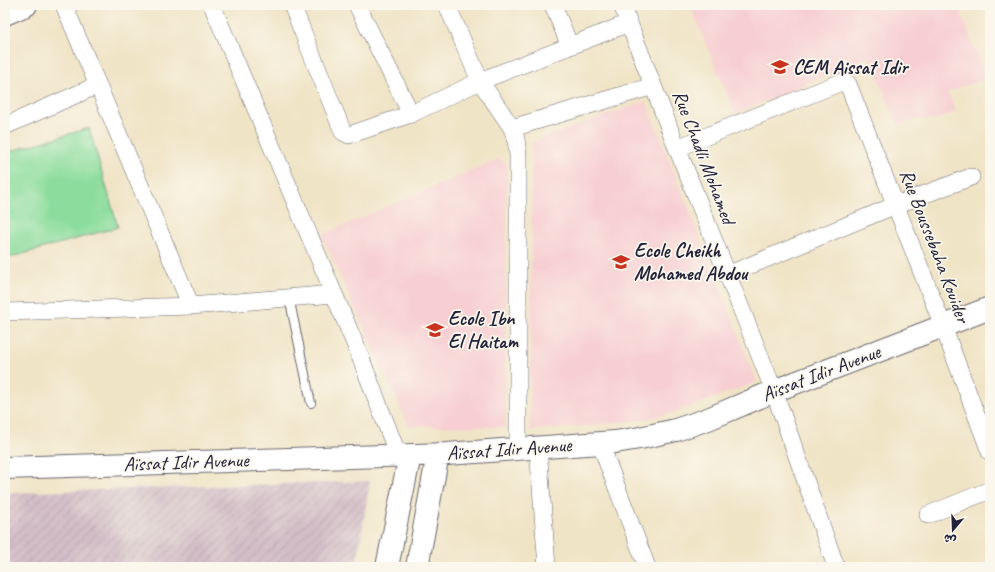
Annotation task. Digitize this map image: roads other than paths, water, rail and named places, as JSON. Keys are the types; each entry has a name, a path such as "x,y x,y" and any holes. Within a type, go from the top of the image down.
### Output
{"main road":[{"path":"5,14 26,5"},
{"name":"Aïssat Idir Avenue","path":"5,468 438,454 600,443 640,438 676,430 708,419 774,391 990,308"},
{"path":"417,567 438,454"},
{"path":"387,567 404,455"}],"street":[{"path":"64,5 191,306"},
{"path":"212,5 358,351 404,455"},
{"path":"292,5 343,132 348,135 352,135 411,114 480,81 629,23"},
{"path":"357,5 411,114"},
{"path":"447,5 480,81 512,128 516,139 518,155 528,448 547,567"},
{"path":"553,5 570,46"},
{"name":"Rue Chadli Mohamed","path":"622,5 727,275 774,391 836,567"},
{"name":"Rue Boussebaha Kouider","path":"677,148 843,82 847,83 943,326 990,452"},
{"path":"5,126 98,85"},
{"path":"512,128 653,86"},
{"path":"727,275 896,205 971,177"},
{"path":"5,312 191,306 334,294"},
{"path":"600,443 647,567"},
{"path":"928,515 990,490"}],"lane":[{"path":"289,297 311,403"}],"place":[{"name":"CEM Aissat Idir","path":"780,67"},
{"name":"Ecole Cheikh Mohamed Abdou","path":"621,262"},
{"name":"Ecole Ibn El Haitam","path":"435,330"}]}
